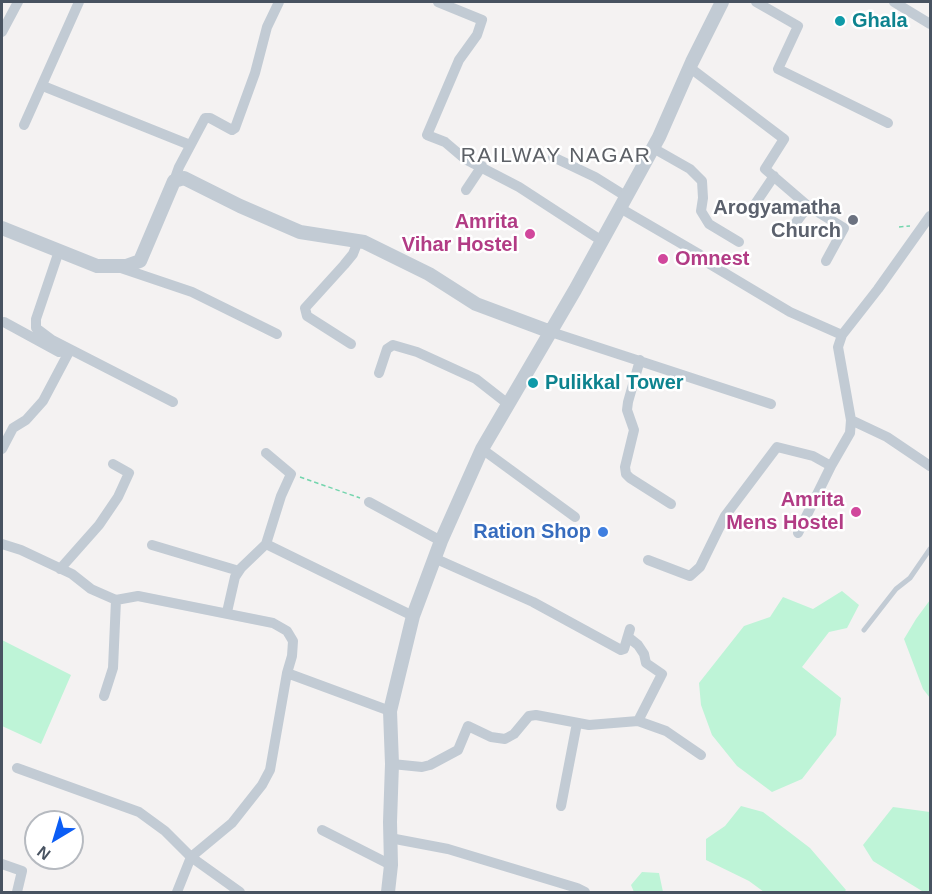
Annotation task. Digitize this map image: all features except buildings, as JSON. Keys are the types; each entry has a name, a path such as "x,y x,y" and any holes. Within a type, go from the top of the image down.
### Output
{"street":[{"path":"2,32 18,2"},
{"path":"24,125 79,2"},
{"path":"117,267 140,261 190,145 205,118 210,118 232,130 235,128 255,73 267,27 279,2"},
{"path":"438,2 482,20 477,35 459,60 427,135 445,142 465,159 482,166 543,202 602,241"},
{"path":"388,892 391,865 390,711 413,616 434,558 482,449 551,332 653,148 689,67 722,2"},
{"path":"756,2 798,26 778,69 888,123"},
{"path":"894,2 930,24"},
{"path":"689,67 784,139 765,170 808,206 844,228 826,261"},
{"path":"43,86 190,145"},
{"path":"653,148 690,169 702,181 701,211 709,224 739,242"},
{"path":"553,157 595,177 624,202 699,254 708,263 780,307 842,335"},
{"path":"466,190 482,166"},
{"path":"751,210 774,176"},
{"path":"174,182 184,178 300,232 364,242 429,274 476,304 551,332 771,404"},
{"path":"789,232 808,206"},
{"path":"798,533 850,433 851,420 838,347 842,335 930,216"},
{"path":"2,228 97,266 117,267 192,292 277,334"},
{"path":"351,344 307,316 305,308 348,259 358,241"},
{"path":"59,251 36,320 36,328 69,354"},
{"path":"4,322 173,402"},
{"path":"379,373 387,349 393,345 417,352 476,379 508,404"},
{"path":"2,449 13,428 26,420 43,401 69,354"},
{"path":"640,360 627,410 634,430 625,467 626,474 671,504"},
{"path":"851,420 887,437 930,466"},
{"path":"648,560 690,576 700,567 725,516 777,447 820,459 831,466"},
{"path":"482,449 575,517"},
{"path":"226,612 239,571 266,544 281,496 291,474 266,453"},
{"path":"60,569 99,525 118,497 129,473 113,464"},
{"path":"369,502 441,541"},
{"path":"2,544 21,550 72,574 91,589 116,600 138,596 226,612 273,623 287,631 293,641 270,770 262,785 232,823 191,857 177,892"},
{"path":"152,544 239,571"},
{"path":"266,544 413,616"},
{"path":"434,558 534,602 621,650 624,648 629,633 644,654 646,663 662,674 638,722"},
{"path":"104,696 113,668 116,600"},
{"path":"287,673 390,711"},
{"path":"392,764 422,767 441,760 458,750 468,726 491,736 505,739 514,734 529,716 536,715 589,725 638,722 666,731 701,755"},
{"path":"561,806 577,723"},
{"path":"16,768 139,812 165,831 191,857 240,892"},
{"path":"322,830 391,865"},
{"path":"390,838 448,849 585,892"},
{"path":"2,864 22,871 17,892"}],"lane":[{"path":"864,630 896,589 910,578 930,549"}],"path":[{"path":"291,474 369,502"}],"green space":[{"path":"842,591 859,605 847,628 829,632 802,667 841,698 836,735 802,779 772,792 737,766 712,735 701,705 699,683 744,626 770,617 783,597 813,609"},
{"path":"930,600 930,698 923,689 904,639"},
{"path":"2,640 71,675 41,744 2,726"},
{"path":"741,806 763,812 810,848 846,890 844,892 764,892 749,881 706,860 706,839 725,826"},
{"path":"893,807 930,812 930,892 922,891 873,861 863,845"},
{"path":"642,872 659,873 663,892 634,892 631,885"}],"place":[{"name":"Ghala","path":"840,21"},
{"name":"Arogyamatha Church","path":"853,220"},
{"name":"Amrita Vihar Hostel","path":"530,234"},
{"name":"Omnest","path":"663,259"},
{"name":"Pulikkal Tower","path":"533,383"},
{"name":"Amrita Mens Hostel","path":"856,512"},
{"name":"Ration Shop","path":"603,532"}],"district":[{"name":"RAILWAY NAGAR","path":"556,156"}]}
